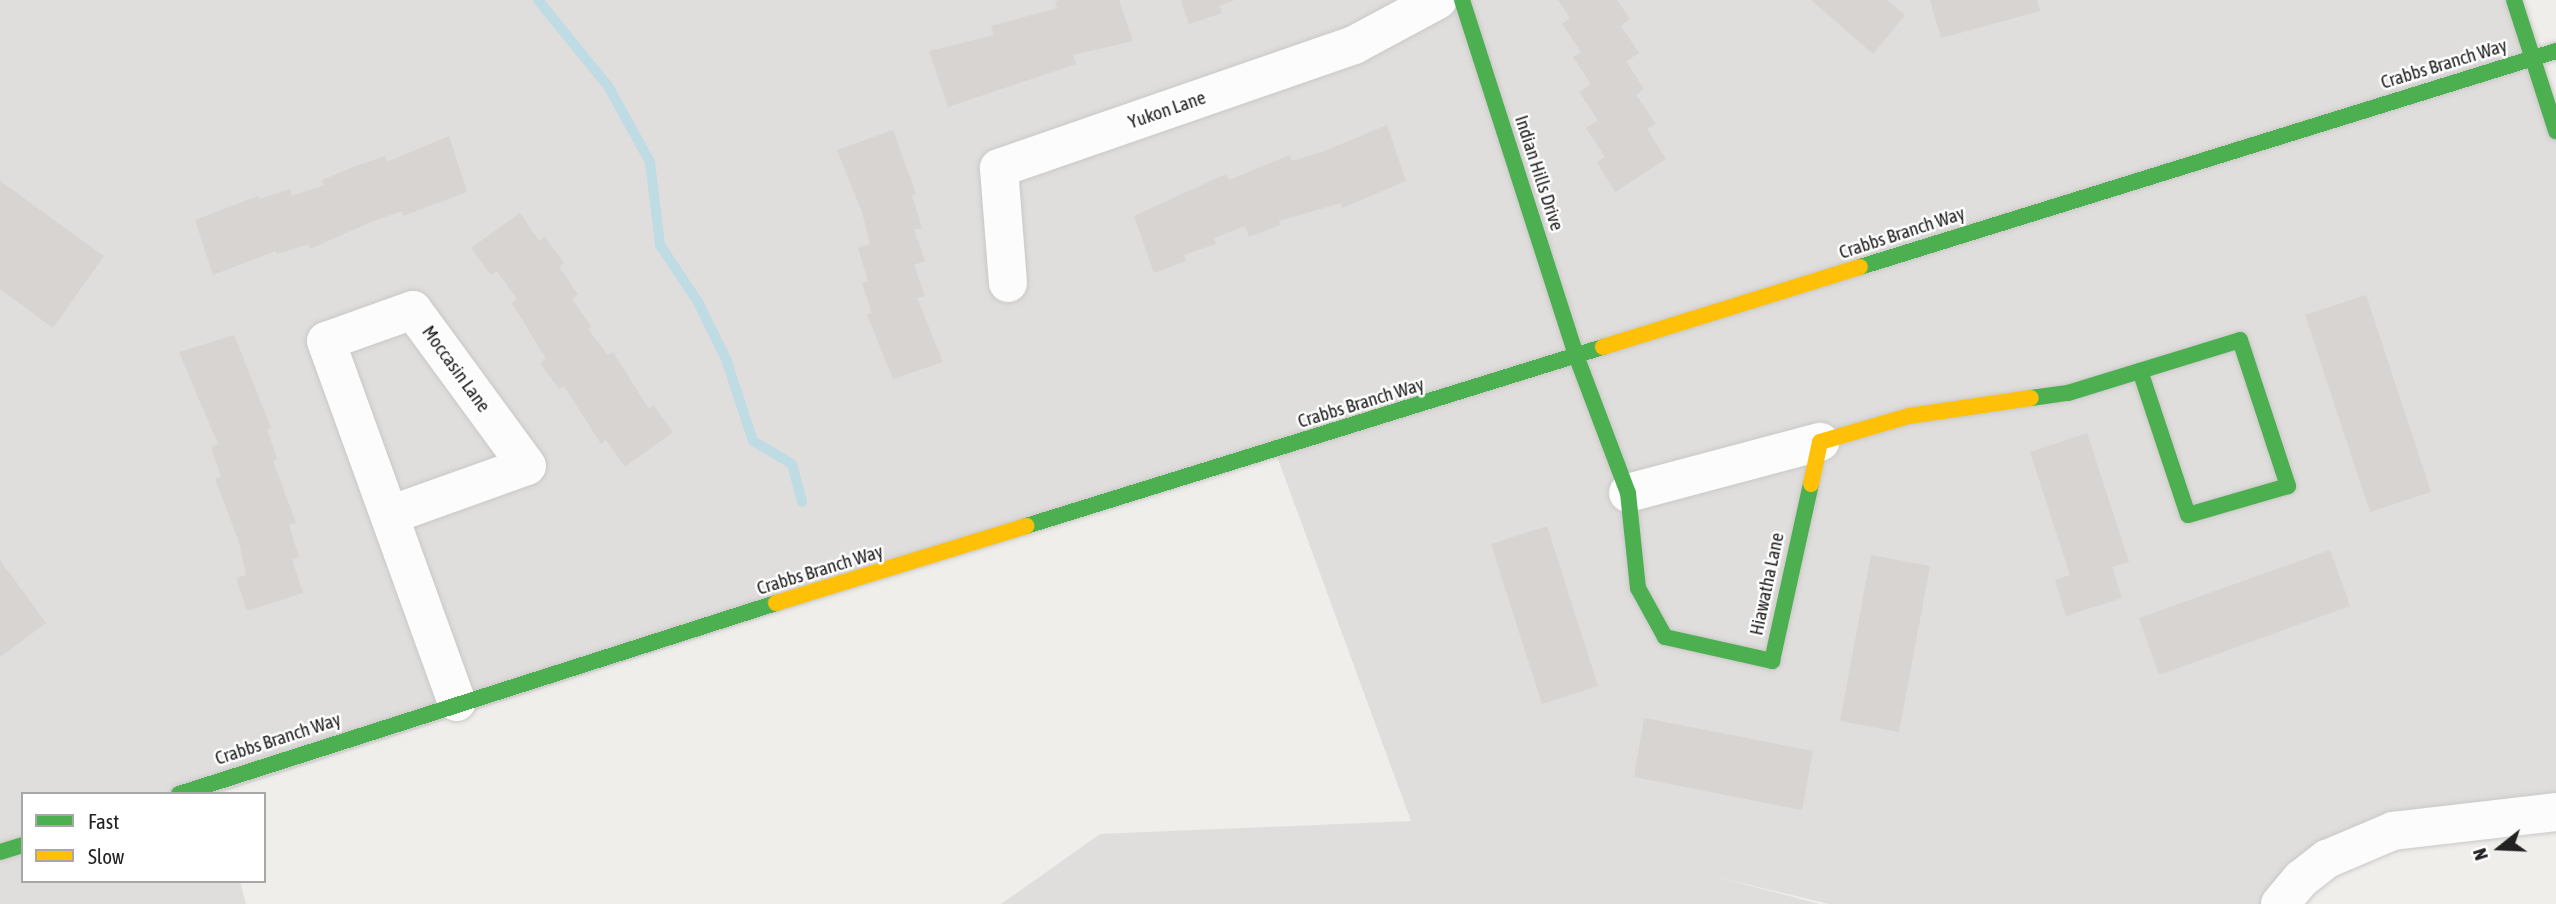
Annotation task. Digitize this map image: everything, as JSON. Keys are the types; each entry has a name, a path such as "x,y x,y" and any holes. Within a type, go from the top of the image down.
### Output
{"street":[{"name":"Yukon Lane","path":"1008,283 999,168 1354,45 1438,0"},
{"name":"Indian Hills Drive","path":"1462,0 1577,358"},
{"path":"2514,0 2556,131"},
{"name":"Crabbs Branch Way","path":"185,792 457,702 1577,358 2556,51"},
{"name":"Moccasin Lane","path":"390,514 527,466 413,310 326,341 457,702"},
{"path":"1629,493 1909,416 2068,393 2240,340 2288,486 2188,515 2140,371"},
{"name":"Hiawatha Lane","path":"1577,358 1629,493 1639,588 1665,637 1772,661 1820,442"},
{"path":"2280,904 2301,879 2327,859 2393,831 2556,812"},
{"path":"0,852 21,846"}],"shaded area":[{"path":"0,0 2514,0 2556,131 2556,812 2393,831 2280,904 1829,904 1716,877 1820,904 1001,904 1100,834 1411,821 1275,451 223,792 21,792 21,883 241,883 246,904 0,904"}],"building":[{"path":"1119,0 1133,41 1073,55 1076,64 948,107 929,51 994,35 991,26 1057,8 1055,1"},
{"path":"1181,0 1235,0 1219,6 1222,13 1189,24"},
{"path":"1558,0 1617,0 1630,19 1621,26 1639,53 1626,61 1644,89 1636,95 1656,124 1647,129 1666,159 1615,192 1597,162 1605,157 1586,128 1598,120 1579,92 1591,84 1573,57 1581,52 1562,24 1570,18"},
{"path":"1811,0 1887,0 1905,15 1873,54"},
{"path":"1930,0 2037,0 2040,11 1941,38"},
{"path":"1387,125 1406,181 1342,208 1341,203 1279,221 1280,225 1249,237 1245,226 1214,238 1216,244 1184,255 1186,261 1154,273 1134,216 1226,174 1229,180 1290,155 1292,161 1322,152"},
{"path":"893,130 916,194 912,196 922,228 914,230 925,261 914,265 925,296 917,298 943,362 893,379 867,315 872,313 862,283 868,281 858,248 870,244 862,212 837,150"},
{"path":"449,136 467,192 403,216 402,211 371,222 310,249 309,244 277,254 276,251 213,275 195,220 258,196 260,199 290,189 292,196 324,185 322,180 353,167 385,156 387,162"},
{"path":"0,181 104,256 53,328 0,289"},
{"path":"520,213 539,241 545,237 564,263 559,267 578,294 572,299 591,326 588,329 608,355 613,352 649,409 653,405 673,432 625,467 606,440 601,444 564,386 559,389 540,363 546,359 512,303 517,299 497,271 491,275 471,248"},
{"path":"2366,295 2431,492 2370,512 2305,315"},
{"path":"234,335 271,428 267,429 277,459 273,461 296,523 289,525 299,557 292,559 303,593 247,611 236,578 246,575 239,542 215,479 221,477 211,447 218,444 179,352"},
{"path":"2087,433 2129,562 2112,567 2122,598 2066,616 2055,580 2070,575 2030,452"},
{"path":"1547,526 1598,686 1542,704 1491,544"},
{"path":"2330,550 2350,606 2159,675 2139,618"},
{"path":"1871,555 1930,566 1899,732 1840,721"},
{"path":"0,560 46,623 0,657"},
{"path":"1644,718 1813,751 1802,810 1634,777"}],"waterway":[{"path":"538,0 608,86 650,162 660,245 698,302 726,359 753,441 792,464 802,502"}],"traffic: fast":[{"path":"1462,0 1577,358 1628,493 1638,588 1665,637 1772,661 1811,484"},
{"path":"2514,0 2556,131"},
{"path":"1860,267 2556,51"},
{"path":"2031,398 2068,393 2240,340 2288,486 2188,515 2140,371"},
{"path":"1026,526 1603,347"},
{"path":"185,792 776,603"},
{"path":"0,852 21,846"}],"traffic: slow":[{"path":"1603,347 1860,267"},
{"path":"1811,484 1820,442 1909,416 2031,398"},
{"path":"776,603 1026,526"}]}
